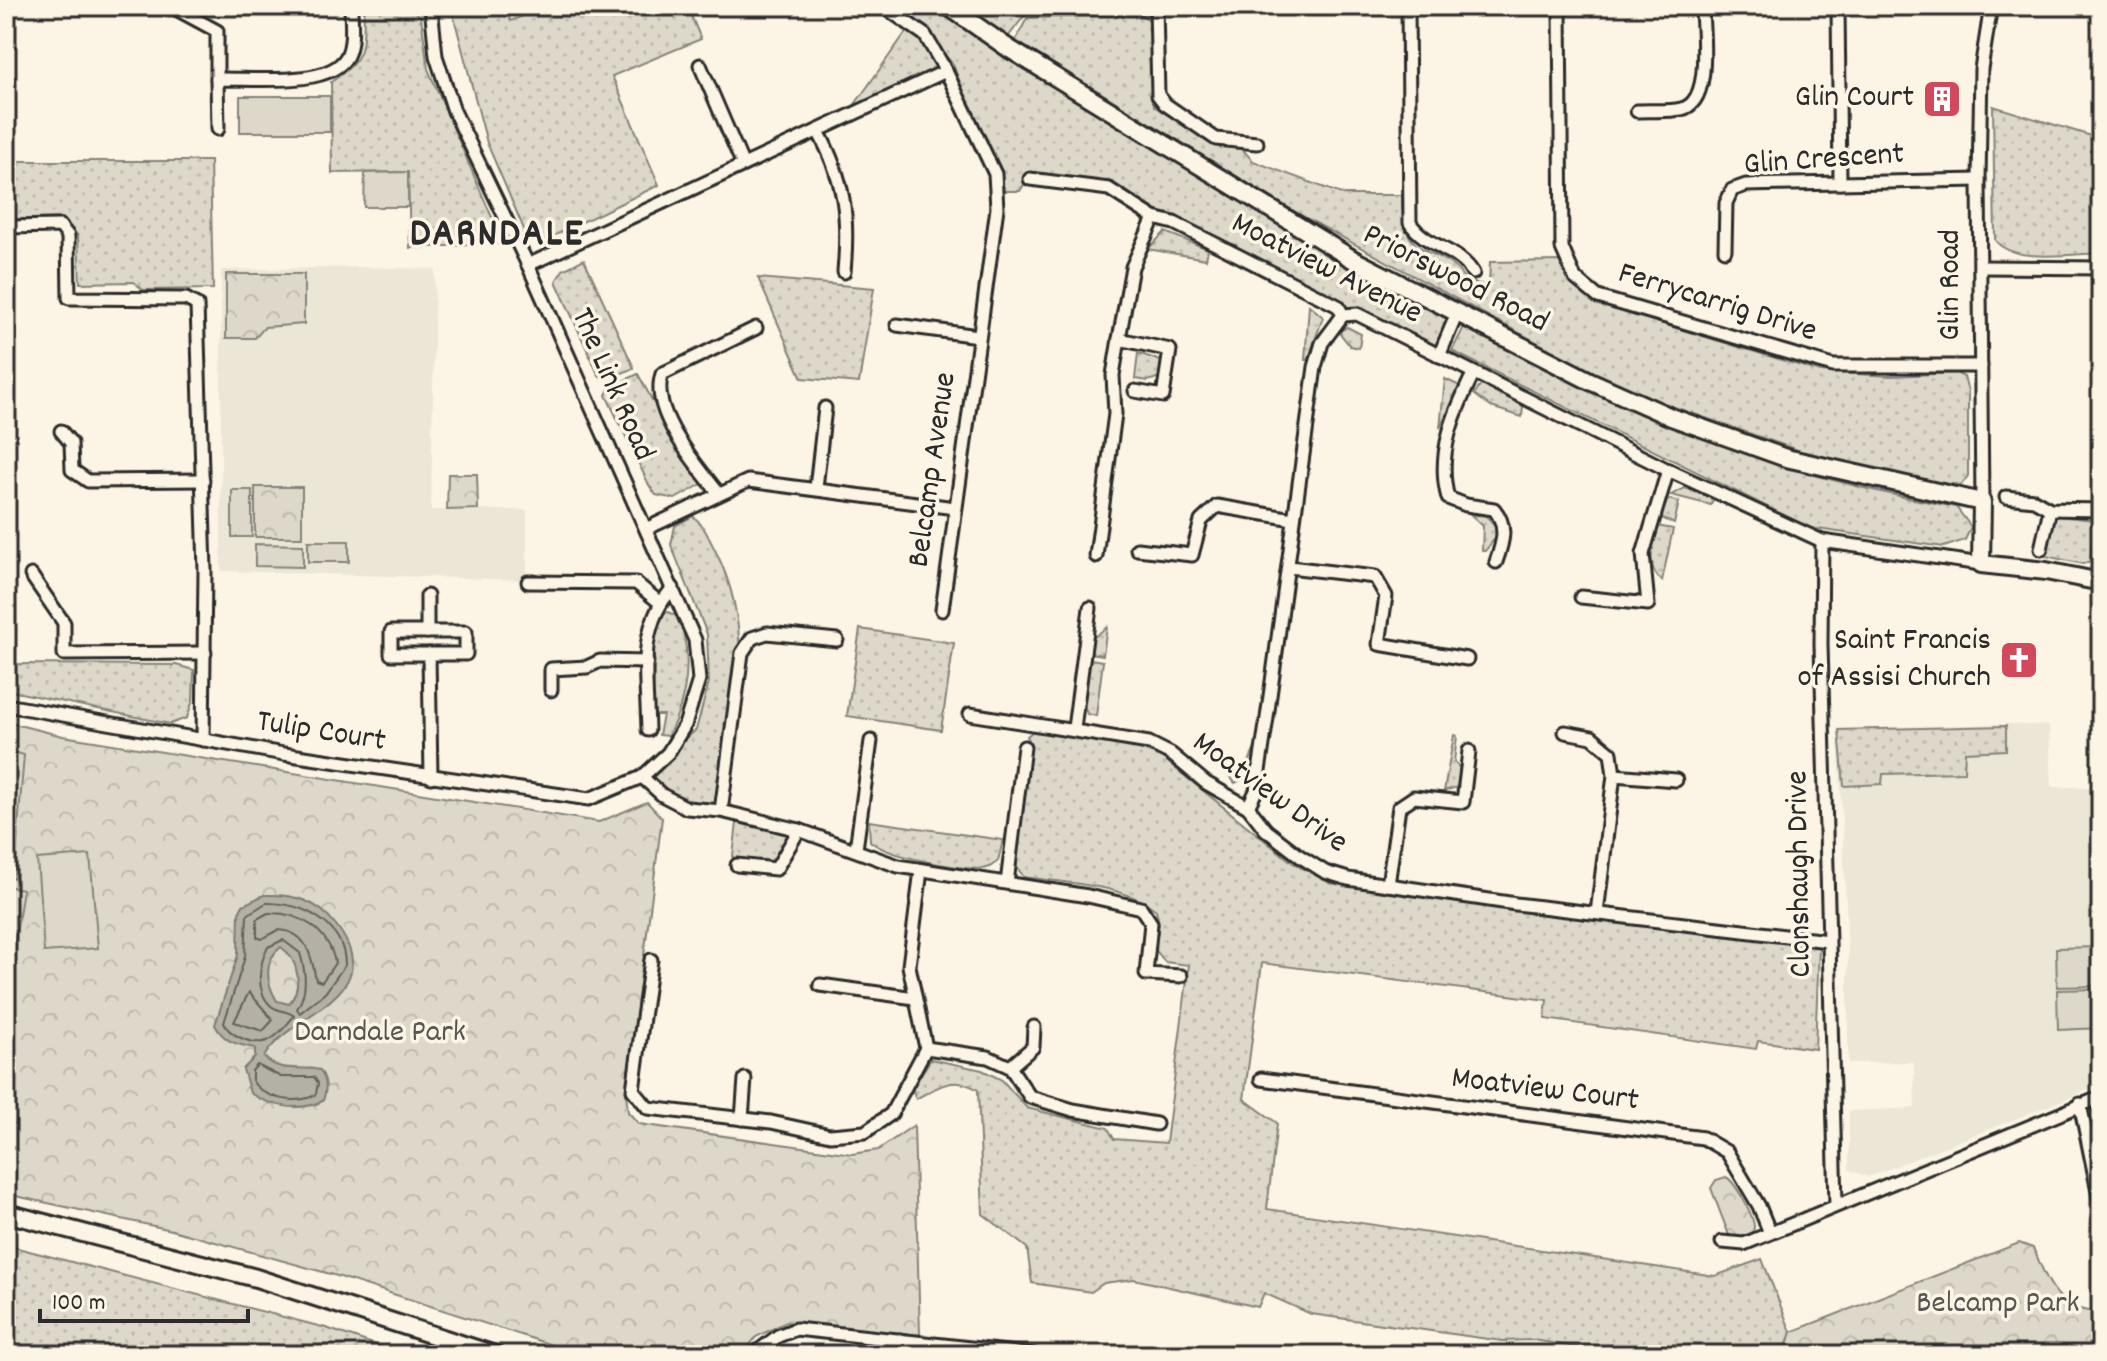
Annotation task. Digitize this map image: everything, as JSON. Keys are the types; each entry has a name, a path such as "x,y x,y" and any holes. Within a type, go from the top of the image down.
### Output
{"street":[{"path":"178,6 178,10 217,31 218,129"},
{"path":"217,79 315,77 332,73 348,55 351,6"},
{"name":"The Link Road","path":"431,6 436,56 454,111 648,528 695,640 699,680 685,725 668,753 642,777"},
{"name":"Belcamp Avenue","path":"883,6 925,35 946,71 995,174 997,208 942,610"},
{"name":"Priorswood Road","path":"948,6 1008,48 1270,211 1354,260 1590,381 1671,417 1786,458 1982,502"},
{"path":"1021,6 1156,6 1158,95 1165,104 1216,139 1257,143"},
{"path":"1408,6 1410,223 1420,237 1467,263 1473,273"},
{"name":"Ferrycarrig Drive","path":"1560,6 1562,248 1575,278 1598,297 1833,366 1981,366"},
{"path":"1637,111 1683,109 1694,103 1702,91 1702,6"},
{"path":"1838,6 1840,183"},
{"name":"Glin Road","path":"1981,564 1979,180 1981,69 1991,6"},
{"path":"700,65 743,165"},
{"path":"528,265 946,71"},
{"path":"818,131 844,192 848,226 844,272"},
{"name":"Moatview Avenue","path":"1030,179 1109,189 1154,218 1174,223 1333,303 1343,315 1357,314 1668,470 1822,541 1981,564"},
{"name":"Glin Crescent","path":"1725,250 1726,203 1732,190 1746,185 1979,180"},
{"path":"1096,556 1115,414 1113,375 1119,339 1132,267 1154,218"},
{"path":"6,227 60,226 68,236 69,298 186,299 197,305 203,480 203,740"},
{"path":"1981,267 2101,268"},
{"path":"1439,356 1458,311"},
{"path":"1248,807 1256,791 1315,367 1322,343 1343,315"},
{"name":"Belcamp Avenue","path":"897,325 978,336"},
{"path":"719,494 688,458 661,399 660,380 662,374 756,328"},
{"path":"1119,339 1170,350 1163,396 1135,391"},
{"path":"1473,374 1450,420 1444,483 1448,498 1466,505 1494,509 1503,520 1503,541 1496,562"},
{"path":"816,488 825,408"},
{"path":"61,431 71,443 72,470 88,481 203,480"},
{"path":"1581,597 1648,604 1643,554 1668,470"},
{"path":"648,528 748,481 955,508"},
{"path":"2006,497 2034,500 2050,509 2101,510"},
{"path":"1137,549 1192,555 1201,521 1217,506 1293,519"},
{"path":"2041,549 2050,509"},
{"name":"Clonshaugh Drive","path":"1822,541 1828,941 1836,1204"},
{"path":"1981,564 2101,580"},
{"path":"1289,567 1375,577 1386,596 1379,644 1467,659"},
{"path":"31,575 64,623 64,654 205,653"},
{"path":"528,582 636,583 659,602"},
{"path":"648,730 647,634 659,602 673,588"},
{"path":"427,596 427,632"},
{"path":"1074,728 1090,608"},
{"path":"391,632 427,632 466,632 466,654 391,654 391,632"},
{"path":"721,811 742,653 752,638 767,633 837,640"},
{"name":"Tulip Court","path":"429,654 431,777"},
{"path":"551,690 551,669 587,667 600,661 647,662"},
{"name":"Tulip Court","path":"6,705 431,777 589,799 642,777"},
{"name":"Moatview Drive","path":"970,714 1074,728 1149,743 1188,766 1206,783 1248,807 1266,830 1325,872 1388,885 1828,941"},
{"path":"1565,732 1602,743 1611,753 1614,775 1597,913"},
{"path":"856,849 871,741"},
{"path":"1007,883 1024,747"},
{"name":"Moatview Drive","path":"1388,885 1399,807 1414,797 1463,802 1469,751"},
{"path":"1614,775 1676,780"},
{"path":"642,777 662,795 687,808 721,811 799,830 898,866 1141,908 1151,923 1146,974 1181,976"},
{"path":"737,865 776,869 799,830"},
{"path":"651,960 633,1090 648,1108 742,1119 830,1135 865,1132 891,1114 926,1048 909,966 921,870"},
{"path":"820,985 915,998"},
{"path":"1010,1067 1033,1047 1034,1027"},
{"path":"926,1048 988,1057 1010,1067 1030,1097 1073,1110 1156,1124"},
{"path":"742,1119 745,1079"},
{"name":"Moatview Court","path":"1261,1079 1703,1138 1727,1152 1759,1206 1770,1233"},
{"path":"1722,1242 1744,1244 1755,1240 2101,1097"},
{"path":"2080,1104 2101,1206"},
{"path":"6,1213 271,1282 495,1355"},
{"path":"753,1355 778,1336 796,1329 1035,1355"},
{"path":"898,1355 900,1340"}],"shaded area":[{"path":"435,269 431,510 527,510 527,580 221,571 221,270"},
{"path":"2007,724 2049,726 2052,787 2101,787 2101,1085 1868,1177 1849,1170 1849,1111 1915,1108 1914,1062 1848,1063 1848,951 1838,729"}],"green space":[{"path":"371,6 410,6 421,17 428,69 503,243 410,248 408,172 332,173 331,82 350,67 360,53 364,11"},
{"path":"451,6 502,6 511,21 546,6 687,6 701,39 612,76 659,185 543,241 526,234 487,143"},
{"path":"891,6 946,6 1005,48 1454,310 1436,354 1107,188 1028,178 1020,191 994,191 993,173 953,64 923,31 945,73 846,117 913,22"},
{"path":"963,6 1008,6 1025,15 1008,37"},
{"path":"1139,14 1150,20 1154,106 1216,146 1241,148 1253,161 1344,195 1402,195 1403,218 1415,243 1456,268 1466,281 1489,286 1490,262 1559,261 1577,288 1604,306 1821,372 1892,376 1956,373 1964,377 1968,392 1968,476 1961,485 1923,481 1826,460 1625,390 1308,219 1150,128 1015,42 1027,18"},
{"path":"240,96 330,96 330,132 240,132"},
{"path":"1993,106 2101,139 2101,253 2029,255 2003,247 1995,240"},
{"path":"6,161 210,161 213,289 143,290 134,282 80,283 78,236 63,218 6,220"},
{"path":"408,172 408,207 364,207 365,173"},
{"path":"1165,232 1208,249 1206,259 1148,249"},
{"path":"584,259 634,368 615,376 601,377 598,374 556,281 563,270"},
{"path":"226,274 304,274 304,324 265,327 255,338 226,338"},
{"path":"758,278 874,288 859,383 802,378"},
{"path":"1309,305 1323,317 1308,360 1305,360"},
{"path":"1347,327 1361,334 1359,348 1350,346 1339,332"},
{"path":"1464,327 1583,387 1702,438 1825,478 1956,507 1971,527 1965,540 1944,547 1810,528 1452,351"},
{"path":"1138,353 1161,361 1160,377 1148,381 1135,379"},
{"path":"638,374 683,457 702,484 675,499 656,495 649,485 606,395 610,387"},
{"path":"1445,379 1460,386 1440,428"},
{"path":"1482,384 1523,405 1522,417 1491,407 1474,394"},
{"path":"448,474 477,474 478,509 447,510"},
{"path":"255,487 302,487 302,537 255,537"},
{"path":"1685,488 1714,498 1711,505 1671,495"},
{"path":"232,490 252,490 252,537 232,537"},
{"path":"1668,499 1679,502 1674,524 1660,517"},
{"path":"1470,514 1486,516 1497,527 1496,537 1485,551 1482,551 1483,526"},
{"path":"693,516 706,533 729,584 737,616 740,648 736,712 720,811 687,808 642,777 696,730 709,682 707,634 671,545 675,526"},
{"path":"2058,516 2094,520 2090,561 2083,564 2041,555 2048,525"},
{"path":"1657,526 1673,529 1662,581 1653,570 1652,563"},
{"path":"308,541 349,541 349,562 308,562"},
{"path":"255,544 303,545 303,567 255,566"},
{"path":"668,612 680,618 687,664 684,693 668,736 659,735 663,715 653,715 654,636 660,614"},
{"path":"1107,627 1103,655 1090,653 1093,638"},
{"path":"860,629 954,643 941,730 847,716"},
{"path":"1090,659 1103,661 1096,716 1087,714 1084,705"},
{"path":"6,664 176,665 194,670 193,700 187,718 170,724 6,690"},
{"name":"Darndale Park","path":"6,722 63,736 599,822 647,802 662,818 626,1093 628,1112 639,1124 852,1154 878,1150 914,1125 920,1335 786,1322 756,1337 742,1355 583,1355 334,1275 172,1230 6,1194"},
{"path":"2006,726 2006,750 1965,752 1964,772 1883,774 1882,784 1844,786 1839,730"},
{"path":"1033,731 1128,745 1160,756 1293,863 1330,883 1514,911 1597,913 1819,947 1815,1049 1758,1041 1756,1049 1545,1019 1547,1000 1262,963 1244,1099 1277,1123 1267,1209 1715,1276 1762,1259 1791,1332 1784,1355 1625,1355 1533,1340 1502,1341 1311,1314 1264,1293 1258,1307 1134,1279 1104,1283 1091,1292 1032,1283 1027,1248 983,1214 978,1090 961,1083 946,1084 916,1099 912,1088 931,1059 982,1070 1002,1080 1027,1108 1108,1128 1114,1139 1166,1143 1189,965 1165,962 1155,949 1159,923 1156,910 1142,901 1093,886 1024,877 1015,865 1031,744 1027,736"},
{"path":"1454,735 1457,736 1454,762 1460,768 1457,787 1444,791"},
{"path":"1255,748 1248,773 1235,783 1227,773 1249,762"},
{"path":"6,750 24,755 14,878 6,877"},
{"path":"738,815 799,830 776,869 732,864"},
{"path":"869,821 1003,840 998,861 990,866 981,869 955,866 906,857 879,847 870,841"},
{"path":"90,855 98,948 44,952 37,859"},
{"path":"6,886 23,889 6,1000"},
{"path":"2101,947 2101,986 2057,987 2056,948"},
{"path":"2101,989 2101,1028 2058,1030 2057,990"},
{"path":"1726,1177 1748,1207 1753,1222 1753,1232 1744,1244 1732,1243 1711,1188 1716,1180"},
{"name":"Belcamp Park","path":"2019,1243 2033,1248 2049,1283 2064,1301 2086,1311 2101,1311 2101,1355 1784,1355 1791,1332"},
{"path":"6,1245 326,1328 405,1355 6,1355"}],"water":[{"path":"264,895 304,900 329,916 350,949 351,969 344,986 330,1001 277,1041 264,1057 277,1066 320,1070 326,1085 323,1101 295,1107 267,1102 250,1093 243,1069 255,1057 255,1048 227,1039 215,1025 238,955 239,913 243,905","holes":["281,947 287,952 297,974 296,989 289,1004 277,1001 270,987 268,972 275,953"]}],"place":[{"name":"Glin Court","path":"1942,99"},
{"name":"Saint Francis of Assisi Church","path":"2019,660"}],"district":[{"name":"DARNDALE","path":"497,236"}]}
